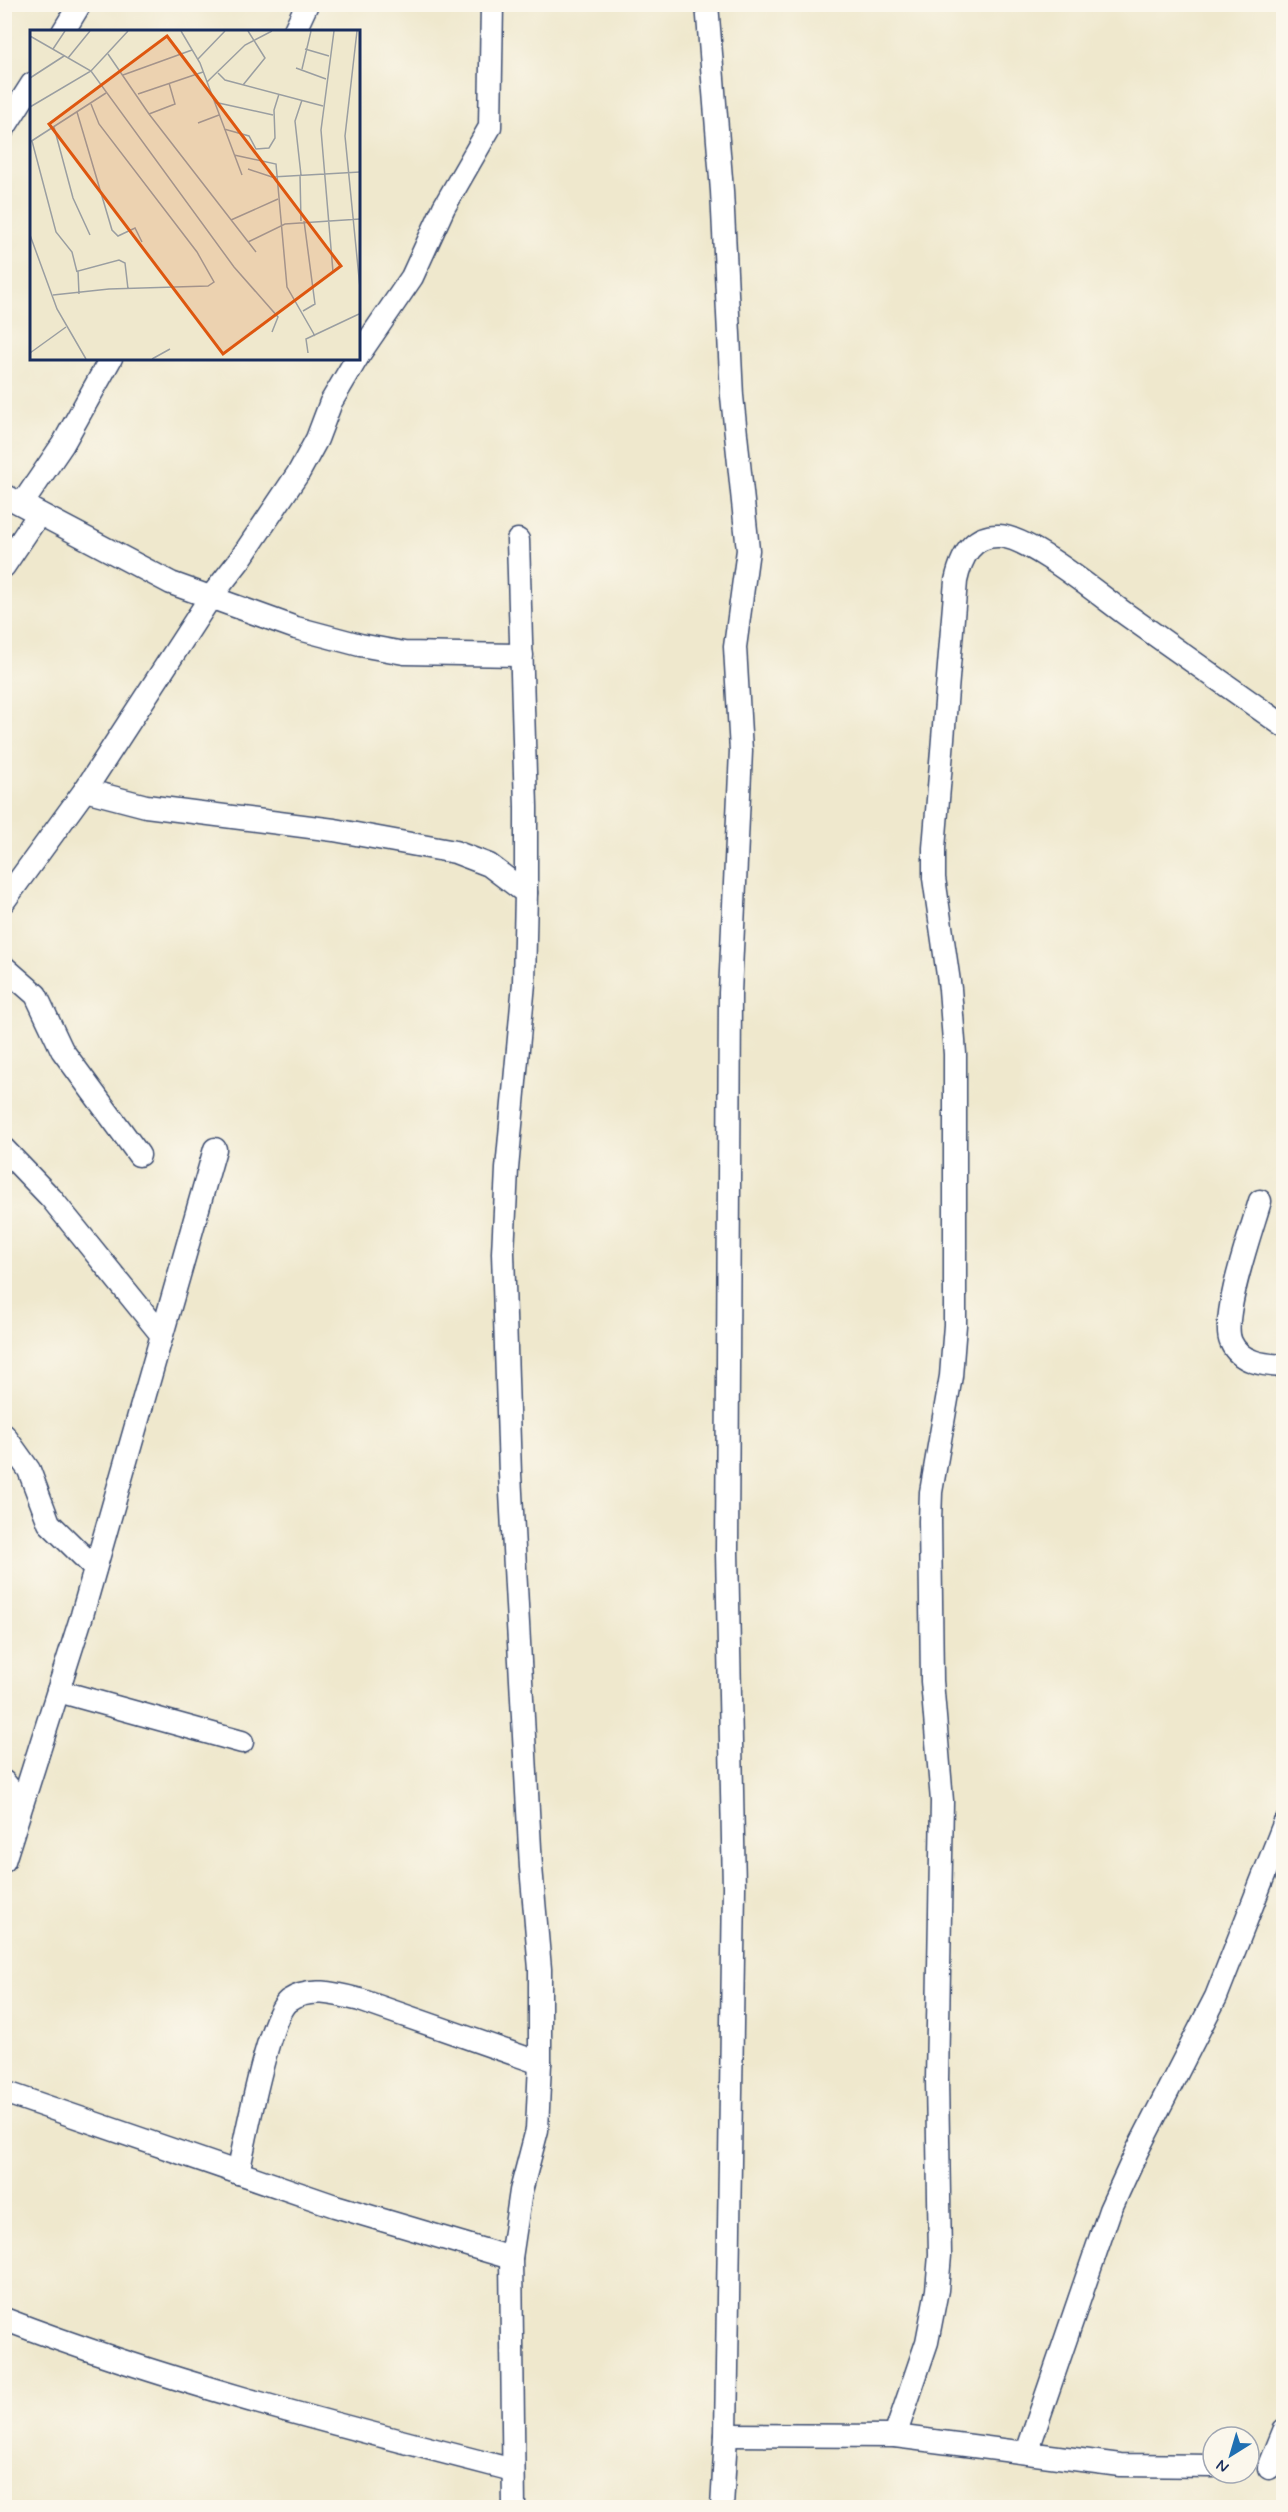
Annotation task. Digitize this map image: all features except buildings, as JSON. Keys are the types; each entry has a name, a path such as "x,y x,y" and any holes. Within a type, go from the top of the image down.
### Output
{"street":[{"path":"64,30 80,4"},
{"path":"295,30 307,4"},
{"path":"360,354 412,277 444,207 490,127 492,4"},
{"path":"707,4 722,191 732,396 748,550 735,647 741,751 730,993 727,1552 734,1899 726,2434 722,2508"},
{"path":"4,128 30,87"},
{"path":"4,566 22,504 63,444 110,360"},
{"path":"4,902 85,790 210,598 239,561 299,472 317,439 331,402 356,360"},
{"path":"22,504 115,555 210,598 296,628 360,645 404,653 522,655"},
{"path":"895,2436 927,2342 937,2290 940,2254 937,2080 942,1801 932,1681 930,1521 934,1472 951,1376 955,1325 955,1054 950,988 934,878 934,848 956,581 962,558 967,549 986,538 998,536 1020,543 1066,571 1284,726"},
{"path":"514,2508 511,2258 521,2191 537,2130 540,2063 540,1968 531,1867 510,1474 503,1253 507,1169 524,982 526,893 518,540"},
{"path":"85,790 146,806 312,827 455,852 489,865 526,893"},
{"path":"4,967 36,995 62,1050 139,1155"},
{"path":"4,1149 58,1206 162,1334"},
{"path":"4,1861 95,1568 215,1149"},
{"path":"1260,1201 1231,1306 1229,1328 1231,1343 1253,1362 1284,1366"},
{"path":"4,1435 29,1470 49,1523 95,1568"},
{"path":"58,1691 242,1742"},
{"path":"4,1782 22,1803"},
{"path":"1027,2452 1110,2210 1137,2151 1216,1996 1284,1824"},
{"path":"238,2173 273,2027 288,2002 304,1994 336,1993 360,2000 540,2063"},
{"path":"4,2092 336,2206 511,2258"},
{"path":"4,2319 152,2373 307,2417 513,2470"},
{"path":"1267,2469 1284,2431"},
{"path":"726,2434 895,2436 1142,2467 1201,2466"}]}
